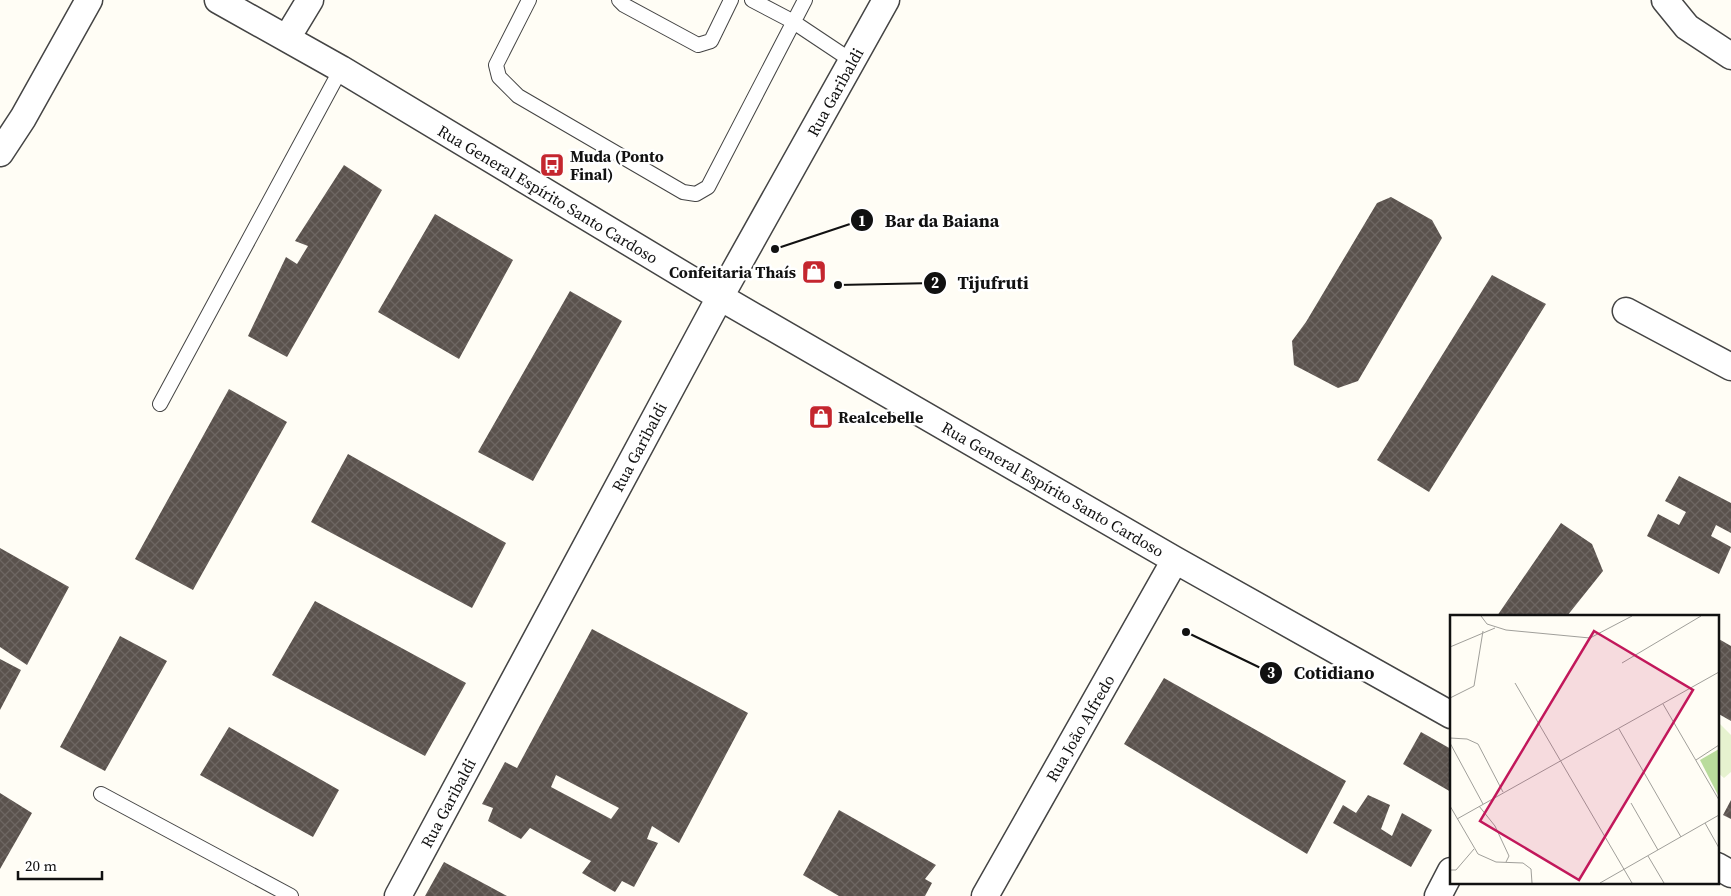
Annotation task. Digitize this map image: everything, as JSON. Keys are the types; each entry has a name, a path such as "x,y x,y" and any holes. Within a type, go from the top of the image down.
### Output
{"street":[{"path":"0,153 23,118 89,0"},
{"name":"Rua General Espírito Santo Cardoso","path":"218,0 341,69 720,297 1175,560 1450,715"},
{"path":"287,38 310,0"},
{"name":"Rua Garibaldi","path":"398,896 720,297 886,0"},
{"path":"1665,0 1687,28 1731,56"},
{"path":"1626,311 1731,367"},
{"name":"Rua João Alfredo","path":"985,896 1175,560"},
{"path":"1718,867 1731,874"},
{"path":"1438,896 1450,874"}],"lane":[{"path":"529,0 496,64 499,77 518,96 683,192 696,194 708,187 792,21 805,0"},
{"path":"619,0 624,5 698,44 705,45 711,41 731,0"},
{"path":"752,0 792,21 852,60"},
{"path":"160,404 341,69"},
{"path":"101,794 291,896"}],"green space":[{"path":"1718,722 1731,735 1731,772 1724,778 1718,773"}],"building":[{"path":"344,165 382,190 287,357 248,336 286,257 297,264 308,246 295,241"},
{"path":"1391,197 1432,220 1442,238 1358,381 1338,388 1294,365 1292,341 1306,322 1377,203"},
{"path":"435,214 513,260 459,359 378,312"},
{"path":"1492,275 1546,304 1429,492 1377,460"},
{"path":"570,291 622,321 533,481 478,452"},
{"path":"229,389 287,422 193,590 135,559"},
{"path":"348,454 506,543 472,608 311,522"},
{"path":"1679,476 1731,503 1731,533 1716,525 1711,536 1731,547 1719,574 1647,536 1658,514 1679,525 1686,512 1665,501"},
{"path":"1561,523 1592,544 1603,571 1568,615 1498,615"},
{"path":"0,548 69,587 27,665 0,647"},
{"path":"315,601 466,683 425,756 272,675"},
{"path":"592,629 748,713 679,843 652,826 647,839 658,843 634,887 622,881 615,892 582,873 591,861 530,828 521,839 488,821 493,808 482,804 505,762 517,768","holes":["556,775 619,808 611,819 551,787"]},
{"path":"120,636 167,661 105,771 60,747"},
{"path":"1718,639 1731,646 1731,721 1718,714"},
{"path":"0,659 21,670 0,710"},
{"path":"1164,678 1346,781 1307,854 1124,744"},
{"path":"229,727 339,790 313,837 200,775"},
{"path":"1421,732 1450,748 1450,791 1403,764"},
{"path":"0,793 32,813 0,869"},
{"path":"1368,795 1390,805 1381,829 1392,836 1402,813 1432,830 1411,867 1333,823 1343,805 1356,813"},
{"path":"1731,800 1731,819 1723,815"},
{"path":"839,810 936,865 925,879 932,883 925,896 839,896 803,875"},
{"path":"444,862 507,896 425,896"}],"place":[{"name":"Muda (Ponto Final)","path":"552,165"},
{"name":"Bar da Baiana","path":"775,249"},
{"name":"Confeitaria Thaís","path":"814,272"},
{"name":"Tijufruti","path":"838,285"},
{"name":"Realcebelle","path":"821,417"},
{"name":"Cotidiano","path":"1186,632"}]}
